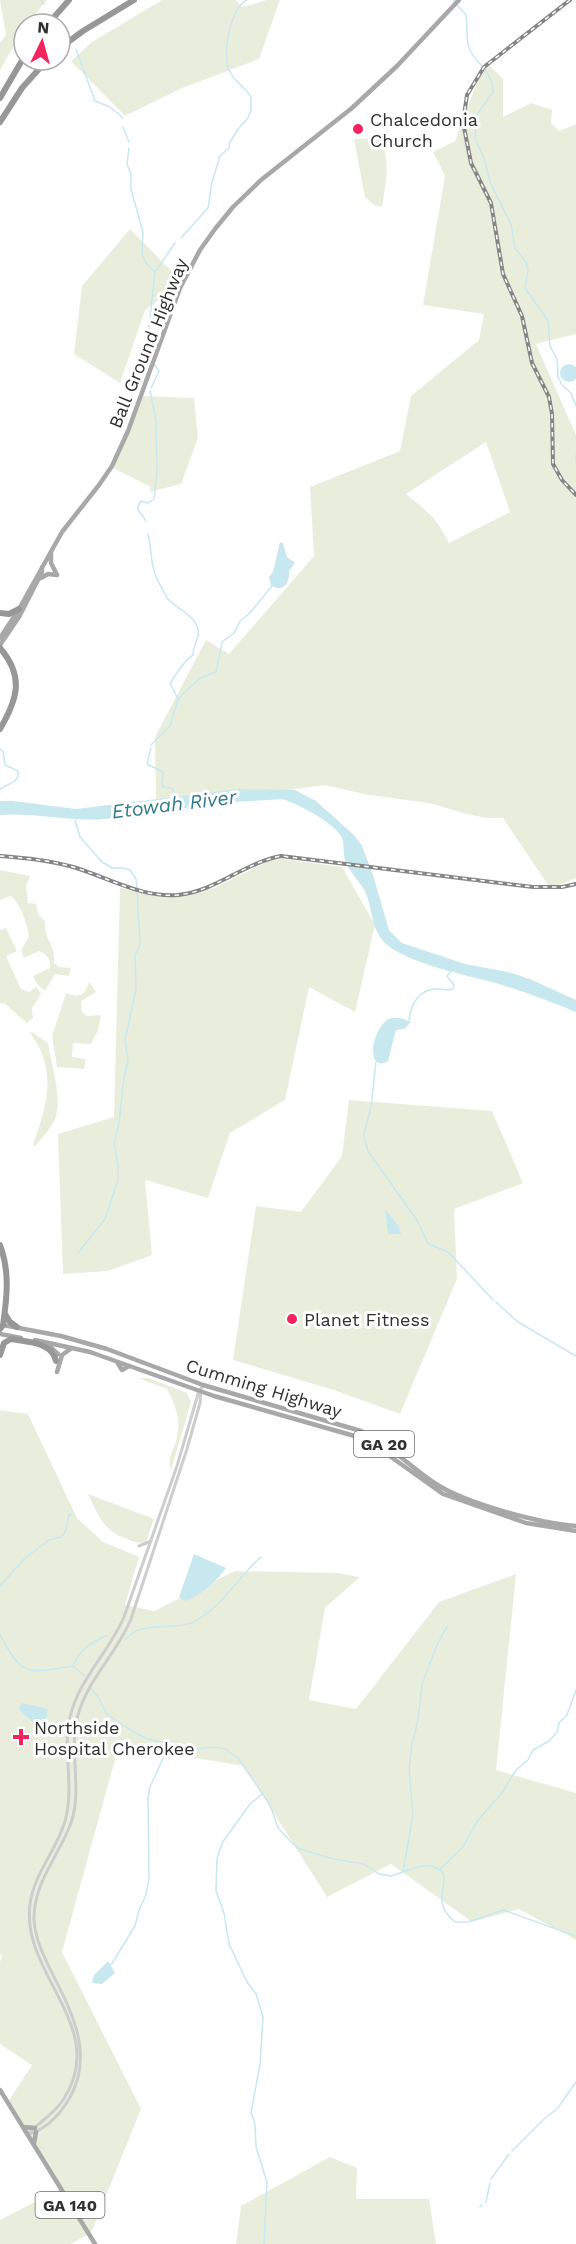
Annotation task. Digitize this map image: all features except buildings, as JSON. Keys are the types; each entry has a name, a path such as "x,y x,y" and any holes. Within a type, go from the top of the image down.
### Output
{"highway":[{"path":"58,12 69,0"},
{"path":"72,39 134,0"},
{"path":"0,98 15,72"},
{"path":"0,122 22,88 36,72"},
{"path":"0,613 9,614 19,609"},
{"path":"0,729 13,706 16,691 14,673 1,643"},
{"path":"0,1245 8,1277 5,1314 1,1326"},
{"path":"5,1314 10,1323 18,1327"},
{"path":"0,1353 4,1341 15,1336"},
{"path":"0,1353 4,1343 11,1339 45,1346 53,1352 56,1361"}],"main road":[{"name":"Ball Ground Highway","path":"1,643 62,532 112,466 128,431 186,273 215,229 233,207 261,180 351,108 397,66 459,0"},
{"path":"39,580 46,575 57,575 51,564 51,552"},
{"name":"Ball Ground Highway","path":"1,643 24,609 39,580 42,567"},
{"name":"Cumming Highway","path":"1,1326 18,1327 107,1349 203,1385 361,1431 375,1437 435,1484 449,1491 522,1519 576,1526"},
{"name":"Cumming Highway","path":"0,1334 74,1348 109,1358 201,1391 358,1437 443,1494 522,1519 576,1531"},
{"path":"45,1342 57,1354"},
{"path":"57,1372 64,1352 74,1348"},
{"name":"GA 140","path":"0,2090 95,2244"},
{"path":"21,2126 36,2130 34,2146"}],"street":[{"path":"36,2130 64,2097 73,2078 76,2062 73,2029 34,1945 29,1913 35,1885 67,1816 67,1739 70,1720 76,1698 120,1626 152,1539 198,1394 203,1385"},
{"path":"27,2135 51,2121 66,2103 76,2084 81,2063 78,2030 39,1946 34,1914 39,1888 74,1813 74,1737 83,1702 127,1629 193,1429 202,1395 201,1391"},
{"path":"190,1421 193,1429"},
{"path":"139,1546 152,1539"},
{"path":"120,1626 127,1629"}],"green space":[{"path":"0,0 47,0 37,12 12,12 12,49 0,70 0,43 6,35"},
{"path":"162,0 236,0 242,7 267,0 280,0 259,59 182,88 125,116 72,62 92,42"},
{"path":"485,61 503,79 503,117 531,103 552,110 551,123 559,131 576,124 576,334 536,344 576,435 576,878 550,888 503,818 487,818 429,803 369,795 324,785 255,795 156,802 155,737 206,640 229,654 314,556 310,487 400,451 411,396 479,340 484,314 423,305 445,176 433,152 455,141","holes":["486,442 510,512 449,543 431,516 406,494"]},
{"path":"380,138 387,163 382,207 374,205 365,197 354,139"},
{"path":"130,229 183,283 145,310 120,383 74,354 82,286"},
{"path":"141,396 194,398 198,438 181,484 149,492 151,487 113,468 126,440"},
{"path":"275,858 342,867 375,925 355,1012 309,987 285,1100 230,1133 208,1198 145,1180 152,1255 108,1271 63,1274 58,1134 114,1117 120,888 163,895 214,888"},
{"path":"0,870 30,876 26,886 28,903 36,904 38,914 45,921 54,963 59,967 71,968 69,976 55,974 45,991 37,984 33,976 50,968 49,960 39,951 24,958 21,951 29,936 26,925 21,910 11,896 0,900"},
{"path":"6,928 17,951 6,956 21,989 29,992 36,987 41,994 32,1008 33,1018 27,1023 5,1004 0,1003 0,930"},
{"path":"89,982 96,992 81,1001 82,1012 87,1016 101,1015 98,1030 91,1044 73,1043 72,1057 86,1059 84,1069 57,1067 52,1036 66,993 81,995"},
{"path":"32,1032 48,1043 58,1101 53,1123 35,1146 33,1145 46,1102 47,1074 39,1047 30,1033"},
{"path":"349,1100 492,1111 523,1183 454,1209 457,1279 400,1414 334,1390 233,1360 256,1206 301,1212 342,1156"},
{"path":"138,1378 149,1378 187,1393 191,1402 171,1470 170,1458 178,1430 175,1406 167,1389"},
{"path":"0,1410 28,1414 77,1518 103,1542 139,1557 125,1605 154,1611 235,1571 338,1573 360,1577 325,1608 309,1700 356,1709 439,1602 516,1574 496,1770 576,1793 576,1940 519,1909 472,1922 391,1864 327,1897 244,1766 119,1745 62,1952 141,2109 91,2233 71,2244 0,2244 0,2220 62,2188 9,2100 32,2065 0,2044 0,1962 2,1956 0,1953"},
{"path":"88,1494 154,1519 146,1542 134,1542 112,1532 103,1522"},
{"path":"330,2157 357,2168 356,2199 429,2199 436,2244 236,2244 241,2206"}],"water":[{"path":"569,364 575,367 578,373 575,379 569,382 563,379 560,373 563,367"},
{"path":"280,542 283,543 287,557 295,563 289,571 287,583 282,588 271,585 269,577 273,572"},
{"name":"Etowah River","path":"238,789 295,790 316,801 355,836 362,846 373,875 389,930 402,943 465,964 512,973 532,980 576,1000 576,1012 509,987 422,963 394,950 377,933 366,894 345,862 343,841 338,832 306,809 289,801 282,799 222,803 92,820 0,815 0,801 76,809"},
{"path":"391,1018 401,1018 411,1022 404,1029 396,1030 388,1061 380,1063 373,1055 375,1038 384,1022"},
{"path":"385,1209 399,1227 401,1234 388,1234"},
{"path":"194,1554 226,1568 207,1588 184,1601 179,1597"},
{"path":"21,1703 48,1709 45,1722 41,1724 33,1722 19,1710"},
{"path":"108,1961 115,1973 102,1984 92,1983 94,1975"}],"waterway":[{"path":"41,0 44,4"},
{"path":"181,238 208,208 212,182 220,156 229,148 230,142 248,118 251,110 251,97 232,76 226,56 232,22 236,12 247,0"},
{"path":"458,6 466,15 469,48 483,67"},
{"path":"76,49 95,101 110,107 123,118"},
{"path":"485,69 492,83 493,92 476,116 475,138 484,158 490,182 511,224 515,248 526,262 528,270 525,288 548,321 550,346 557,359 558,377 562,385 571,393 576,406"},
{"path":"123,127 129,142"},
{"path":"129,148 127,164 131,174 131,189 143,232 142,254 146,263 155,272"},
{"path":"150,362 147,347 155,272 175,243"},
{"path":"151,388 159,371 154,364"},
{"path":"146,521 138,510 138,506 141,501 148,503 154,499 157,472 156,420 150,391"},
{"path":"576,455 576,462"},
{"path":"148,534 153,565 159,583 168,599 193,620 198,630 193,655 183,664 170,683 178,699"},
{"path":"151,745 170,726 178,700 182,695 200,678 216,672 222,642 234,633 240,621 249,614 272,586"},
{"path":"151,748 147,764 163,772 162,786 173,789 173,798"},
{"path":"0,749 3,751 5,765 18,771 17,778 0,789"},
{"path":"75,820 80,837 102,862 112,868 130,870 136,879 137,888"},
{"path":"78,1253 105,1219 118,1181 114,1143 128,1061 125,1040 136,989 135,955 140,945 137,891"},
{"path":"409,1020 414,1003 421,994 432,989 453,989 454,985 447,976 451,971"},
{"path":"376,1062 371,1107 364,1134 368,1151 418,1222 428,1244 452,1256 493,1300"},
{"path":"496,1302 518,1322 576,1356"},
{"path":"0,1586 25,1558 49,1540 61,1537 65,1532 69,1515 72,1514"},
{"path":"125,1639 142,1629 188,1624 205,1615 222,1600 261,1557"},
{"path":"403,1872 413,1815 409,1769 422,1685 436,1647 447,1626"},
{"path":"0,1634 14,1659 28,1669 36,1671 73,1666 86,1677"},
{"path":"73,1666 82,1651 107,1635"},
{"path":"91,1689 97,1695 107,1714 147,1739 170,1743 184,1750 215,1747 225,1749 238,1758 270,1805 278,1828 297,1848 333,1859 364,1864 379,1874 391,1876 419,1867 432,1866 444,1874 443,1905 445,1911 455,1922 468,1922 503,1910 576,1936"},
{"path":"440,1869 462,1848 478,1820 502,1793 516,1770 528,1760 533,1750 549,1741 557,1732 559,1723 567,1715 576,1690"},
{"path":"111,1965 135,1926 146,1895 149,1879 148,1798 150,1787 170,1743"},
{"path":"262,1794 250,1804 222,1843 217,1859 216,1891 224,1913 229,1944 247,1982 256,1994 263,2017 260,2065 251,2112 255,2124 256,2147 267,2182 264,2244"},
{"path":"512,2151 557,2109 576,2082"},
{"path":"491,2179 509,2154"},
{"path":"486,2202 490,2183"}],"railway":[{"path":"570,0 484,67 467,95 463,122 471,163 491,203 503,274 522,316 532,363 549,397 552,414 553,464 562,480 576,495"},
{"path":"0,856 64,865 137,890 164,895 178,895 205,888 255,864 281,856 533,887 562,887 576,884"}],"place":[{"name":"Chalcedonia Church","path":"358,129"},
{"name":"Planet Fitness","path":"292,1319"},
{"name":"Northside Hospital Cherokee","path":"21,1737"}]}
